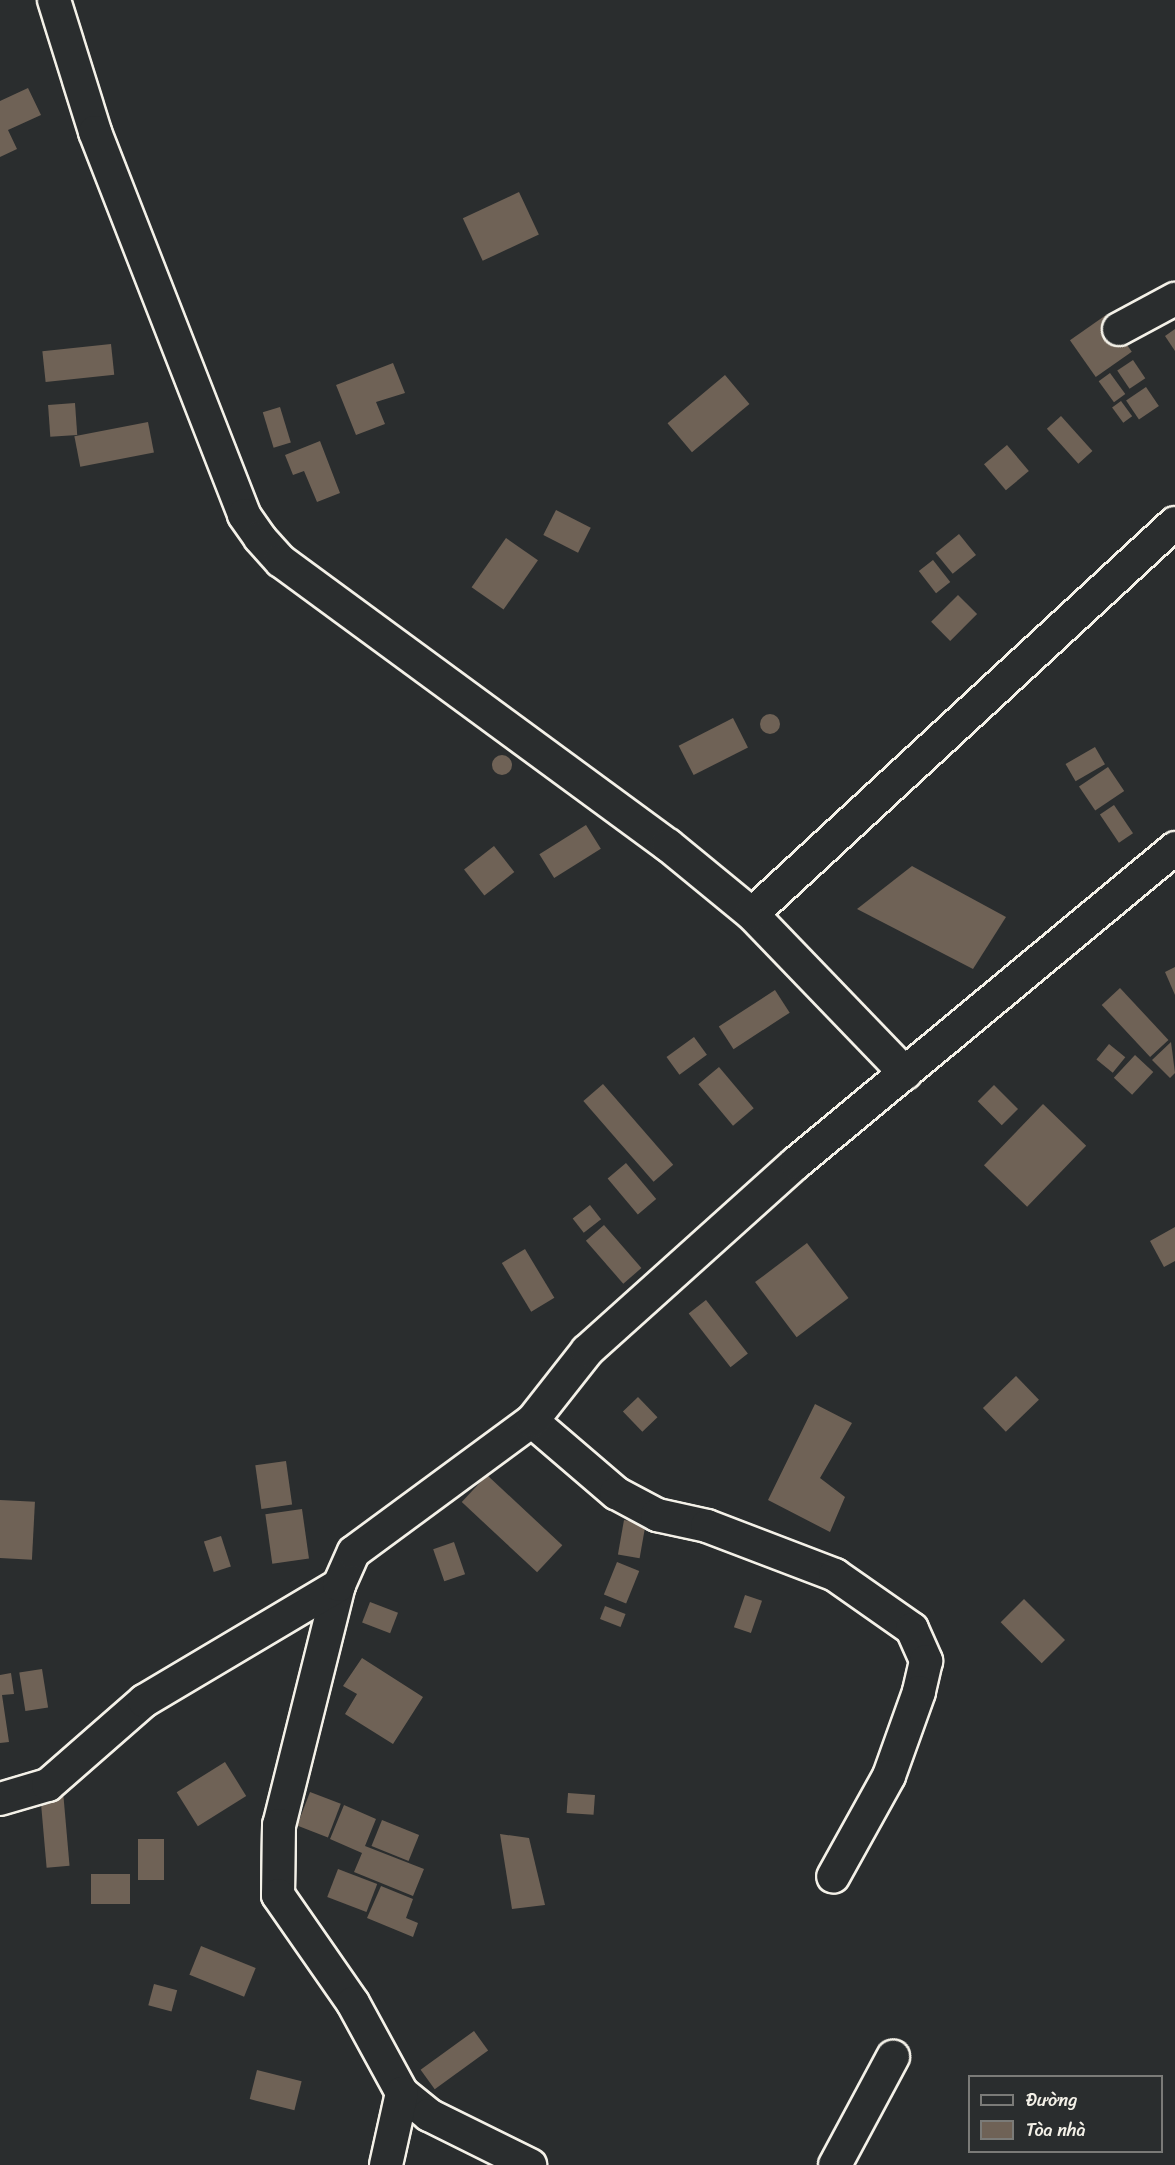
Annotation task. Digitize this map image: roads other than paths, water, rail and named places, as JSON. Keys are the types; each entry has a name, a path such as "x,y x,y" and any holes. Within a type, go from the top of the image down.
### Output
{"street":[{"path":"54,0 95,132 244,514 260,538 281,561 668,845 752,914 906,1073"},
{"path":"1119,329 1175,298"},
{"path":"752,914 1175,524"},
{"path":"530,2165 429,2115 402,2093 358,2011 278,1895 279,1825 339,1585 354,1552 532,1421 588,1351 906,1073 1175,848"},
{"path":"532,1421 616,1493 657,1515 707,1526 835,1575 912,1629 926,1661 919,1692 889,1776 832,1877"},
{"path":"0,1799 48,1785 144,1701 339,1585"},
{"path":"835,2165 893,2057"},
{"path":"386,2165 402,2093"}]}
